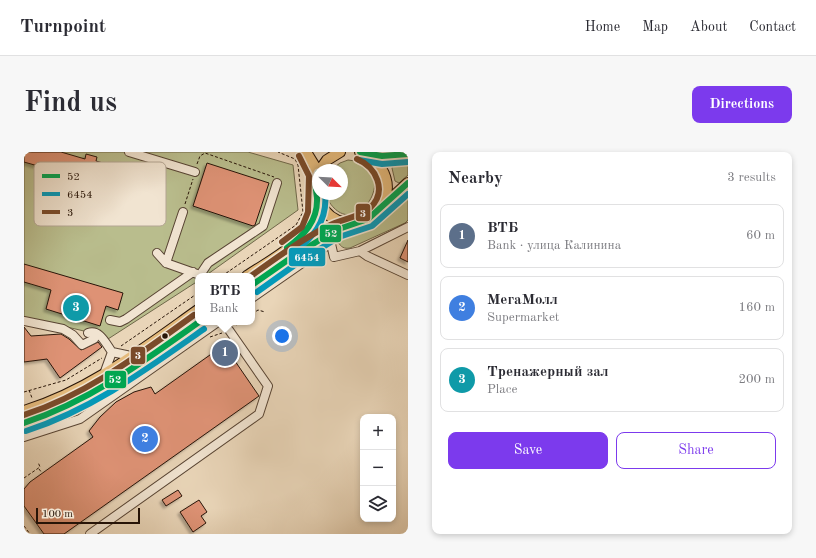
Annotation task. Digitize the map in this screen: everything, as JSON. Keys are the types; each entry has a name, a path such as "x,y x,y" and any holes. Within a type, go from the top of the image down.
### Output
{"main road":[{"path":"306,152 313,164"},
{"path":"324,164 327,160 340,152"},
{"path":"363,153 392,156 408,154"},
{"path":"363,153 374,159 385,173 387,190 380,208"},
{"path":"255,283 354,223 368,219 407,184"},
{"path":"251,273 308,232 316,214 316,200"},
{"path":"318,200 321,206 333,218 339,221 354,223"},
{"path":"24,411 62,397 104,374 195,312"},
{"path":"24,423 61,411 104,388 195,325"}],"lane":[{"path":"130,152 162,162"},
{"path":"166,163 195,172"},
{"path":"199,273 208,263 263,226 277,183"},
{"path":"166,263 183,212"},
{"path":"255,296 330,239 334,256 360,250 408,227"},
{"path":"360,250 367,256 408,275"},
{"path":"157,253 166,263 195,273"},
{"path":"110,320 120,322 126,319 195,276"},
{"path":"24,321 63,329 73,335 82,345 94,339"},
{"path":"24,437 80,419 214,325"},
{"path":"90,534 258,414 268,386 229,330"},
{"path":"88,333 92,332 98,334 114,351 131,356"},
{"path":"104,374 114,351"}],"path":[{"path":"226,273 296,225 301,219 303,212 298,165 295,159 278,152"},
{"path":"183,212 200,156 205,153 274,177 277,179 277,183"},
{"path":"114,351 195,294"},
{"path":"255,312 258,310 265,312"},
{"path":"24,392 66,380 102,358"},
{"path":"29,390 32,399"},
{"path":"38,462 40,467 38,468 42,474"},
{"path":"24,478 38,468"},
{"path":"24,526 30,534"}],"green space":[{"path":"24,152 248,152 293,165 298,210 209,273 195,273 195,283 108,339 96,329 84,331 24,317"},
{"path":"348,160 365,165 374,176 374,189 369,201 360,211 348,215 336,210 329,200 348,200 348,164 339,164"},
{"path":"408,161 408,175 399,183 395,181 392,168 394,164"},
{"path":"408,195 408,220 405,223 350,248 344,248 339,244 338,242 340,235 374,224"},
{"path":"316,246 317,249 255,291 255,287"},
{"path":"199,325 206,325 93,403 85,405 91,399"}],"building":[{"path":"24,152 61,152 85,159 86,154 97,157 96,161 99,162 34,162 34,165 24,162"},
{"path":"207,163 269,183 255,225 253,226 193,206"},
{"path":"408,240 408,262 400,258"},
{"path":"24,264 123,293 118,310 106,306 100,326 46,309 51,290 24,282"},
{"path":"24,327 31,336 61,334 81,350 98,342 102,347 60,378 47,359 24,362"},
{"path":"224,345 259,396 64,534 44,534 24,506 24,489 30,482 93,437 89,431 100,417 116,402 134,392 151,387 155,394"},
{"path":"178,490 182,496 166,506 162,500"},
{"path":"199,500 207,512 201,516 206,523 193,532 180,512"}],"transit line":[{"name":"52","path":"360,152 382,156 408,154"},
{"name":"3","path":"282,242 302,227 308,212 309,176 299,156"},
{"name":"3","path":"255,273 318,231 360,214 370,208 375,201 379,187 370,168 357,159"},
{"name":"6454","path":"359,160 382,164 408,162"},
{"name":"52","path":"255,283 295,255 336,230 368,219 408,183"},
{"name":"6454","path":"257,292 299,262 339,237 372,226 408,194"},
{"name":"52","path":"287,248 309,227 315,214 317,200"},
{"name":"6454","path":"292,254 312,236 317,228 324,213 325,200"},
{"name":"3","path":"24,415 70,396 113,372 194,315"},
{"name":"52","path":"24,423 71,404 94,392 136,366 195,325"},
{"name":"6454","path":"26,431 51,422 97,400 162,359 204,329"}],"place":[{"name":"Тренажерный зал","path":"76,308"},
{"name":"ВТБ","path":"225,353"},
{"name":"МегаМолл","path":"145,439"}]}
